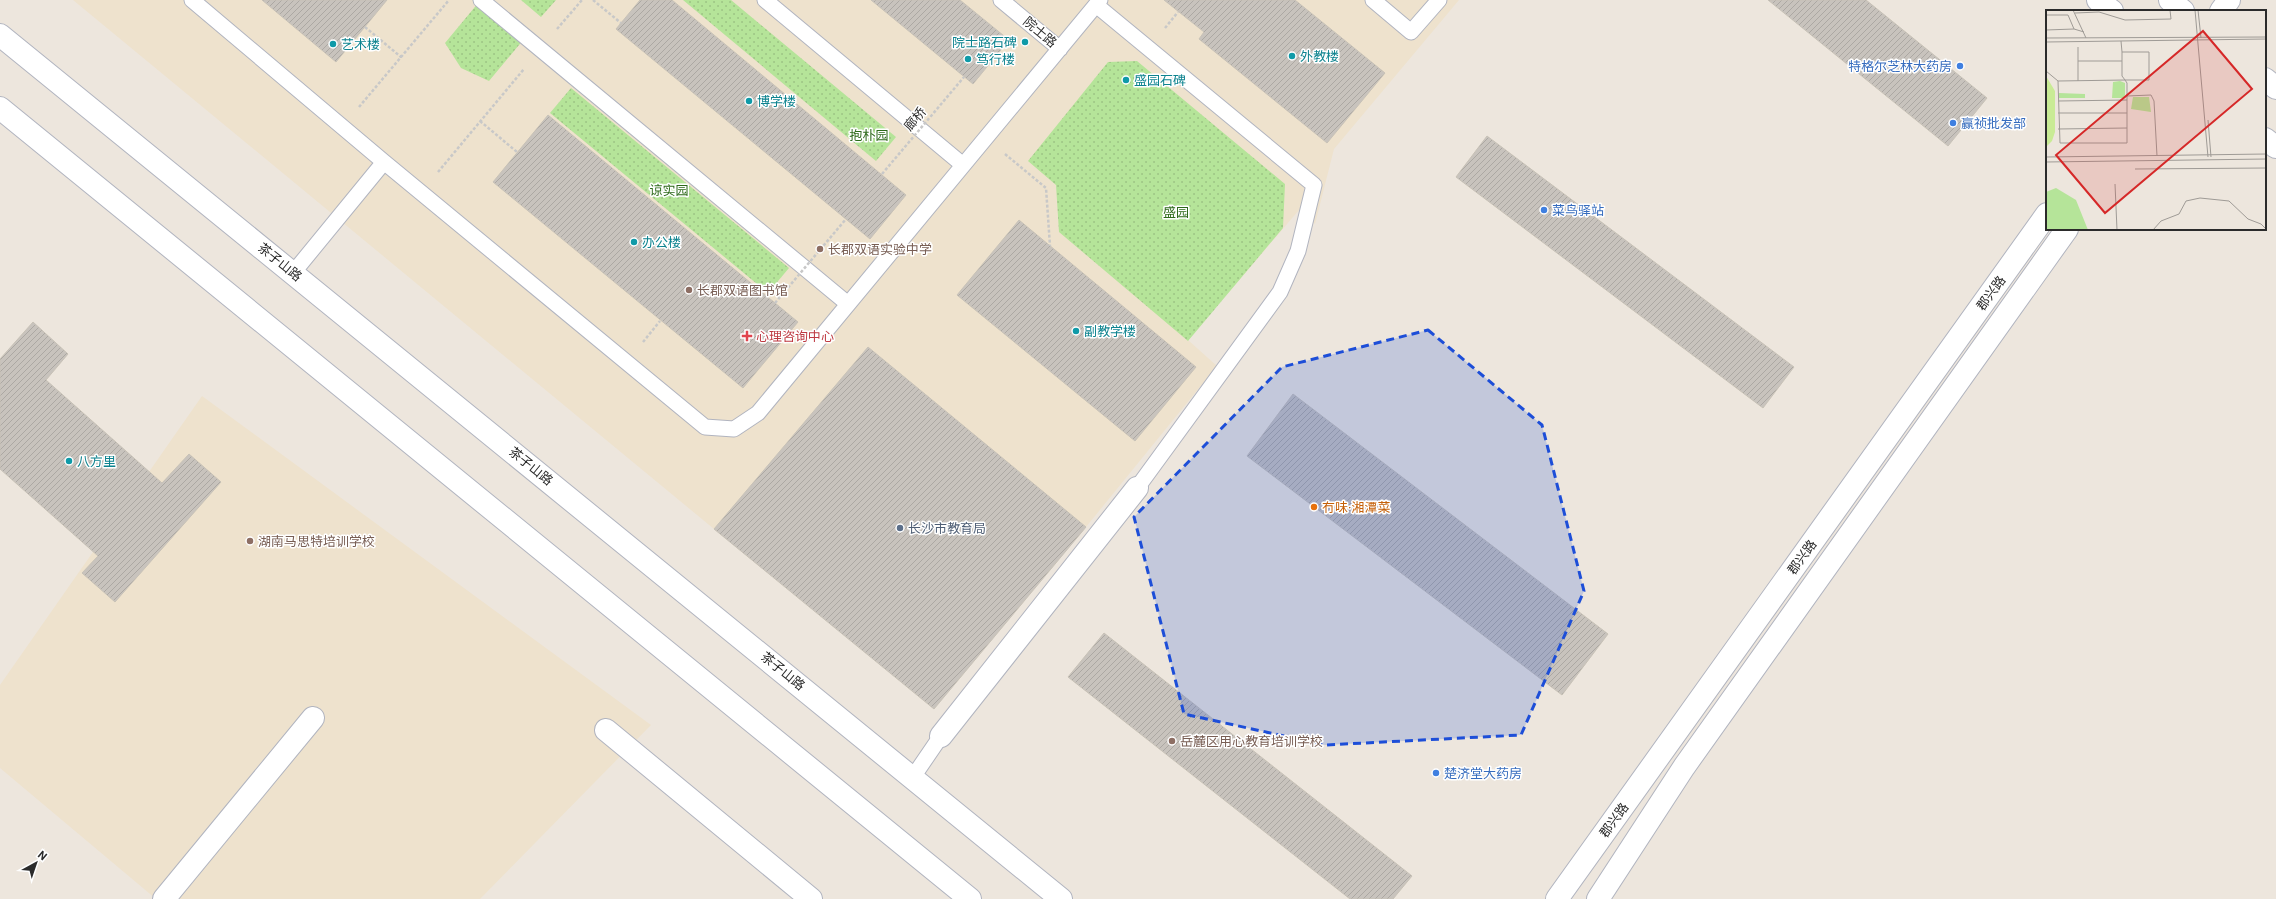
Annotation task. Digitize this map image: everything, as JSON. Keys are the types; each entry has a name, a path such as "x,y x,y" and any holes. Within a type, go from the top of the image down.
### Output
{"main road":[{"path":"2098,0 2111,10"},
{"path":"2222,10 2229,0"},
{"name":"茶子山路","path":"0,35 1062,899"},
{"path":"2266,80 2276,88"},
{"path":"0,108 970,899"},
{"path":"2266,139 2276,148"},
{"name":"郡兴路","path":"1557,899 2046,215"},
{"name":"郡兴路","path":"1598,899 1684,767 2066,230"},
{"path":"941,736 1137,488"},
{"path":"164,899 313,718"},
{"path":"606,730 811,899"}],"lane":[{"path":"192,0 421,193 705,427 734,430 758,413 1098,2 1314,185 1298,251 1280,292 1137,488"},
{"path":"481,0 848,304"},
{"path":"765,0 963,165"},
{"name":"院士路","path":"1001,0 1060,48"},
{"path":"1373,0 1411,32 1439,0"},
{"path":"293,273 384,162"},
{"path":"913,777 941,736"}],"path":[{"path":"342,127 449,0"},
{"path":"540,50 582,0"},
{"path":"594,0 621,23"},
{"path":"365,27 401,58"},
{"name":"廊桥","path":"882,174 964,77"},
{"path":"421,193 509,87"},
{"path":"480,121 517,152"},
{"path":"986,138 1046,188 1050,246"},
{"path":"775,303 846,219"},
{"path":"648,335 660,321"}],"highlighted area":[{"path":"1428,330 1542,425 1584,591 1521,735 1325,745 1184,714 1134,517 1282,367"}],"shaded area":[{"name":"长郡双语实验中学","path":"73,0 1459,0 1334,149 1315,224 1299,210 1188,340 1217,366 1086,527 868,347 714,529"},
{"name":"湖南马思特培训学校","path":"202,396 651,725 480,899 156,899 0,768 0,685"}],"green space":[{"path":"521,0 556,0 541,17"},
{"name":"抱朴园","path":"683,0 731,0 896,137 876,161"},
{"path":"479,2 524,39 489,81 461,68 445,43"},
{"name":"盛园","path":"1137,61 1285,184 1283,228 1188,341 1059,232 1056,185 1028,161 1108,62"},
{"name":"谅实园","path":"571,88 789,268 768,293 550,113"}],"building":[{"name":"艺术楼","path":"262,0 387,0 336,62"},
{"name":"博学楼","path":"640,0 672,0 906,195 870,239 616,29"},
{"name":"笃行楼","path":"871,0 960,0 1009,40 973,84"},
{"name":"外教楼","path":"1164,0 1295,0 1385,73 1327,143 1199,39 1204,32"},
{"path":"1768,0 1866,0 1987,98 1948,146"},
{"name":"办公楼","path":"548,115 798,322 743,388 493,182"},
{"path":"1487,136 1794,367 1763,408 1456,177"},
{"name":"副教学楼","path":"1019,220 1196,367 1135,441 957,295"},
{"name":"八方里","path":"33,322 68,354 46,380 162,483 189,454 221,482 115,602 82,573 98,556 0,469 0,359"},
{"name":"长沙市教育局","path":"868,347 1086,527 934,709 714,529"},
{"path":"1293,394 1608,634 1562,695 1247,456"},
{"path":"1104,633 1412,876 1393,899 1350,899 1068,677"}],"place":[{"name":"院士路石碑","path":"1025,42"},
{"name":"艺术楼","path":"333,44"},
{"name":"外教楼","path":"1292,56"},
{"name":"笃行楼","path":"968,59"},
{"name":"特格尔芝林大药房","path":"1960,66"},
{"name":"盛园石碑","path":"1126,80"},
{"name":"博学楼","path":"749,101"},
{"name":"赢祯批发部","path":"1953,123"},
{"name":"菜鸟驿站","path":"1544,210"},
{"name":"办公楼","path":"634,242"},
{"name":"长郡双语实验中学","path":"820,249"},
{"name":"长郡双语图书馆","path":"689,290"},
{"name":"副教学楼","path":"1076,331"},
{"name":"心理咨询中心","path":"747,336"},
{"name":"八方里","path":"69,461"},
{"name":"冇味·湘潭菜","path":"1314,507"},
{"name":"长沙市教育局","path":"900,528"},
{"name":"湖南马思特培训学校","path":"250,541"},
{"name":"岳麓区用心教育培训学校","path":"1172,741"},
{"name":"楚济堂大药房","path":"1436,773"}]}
